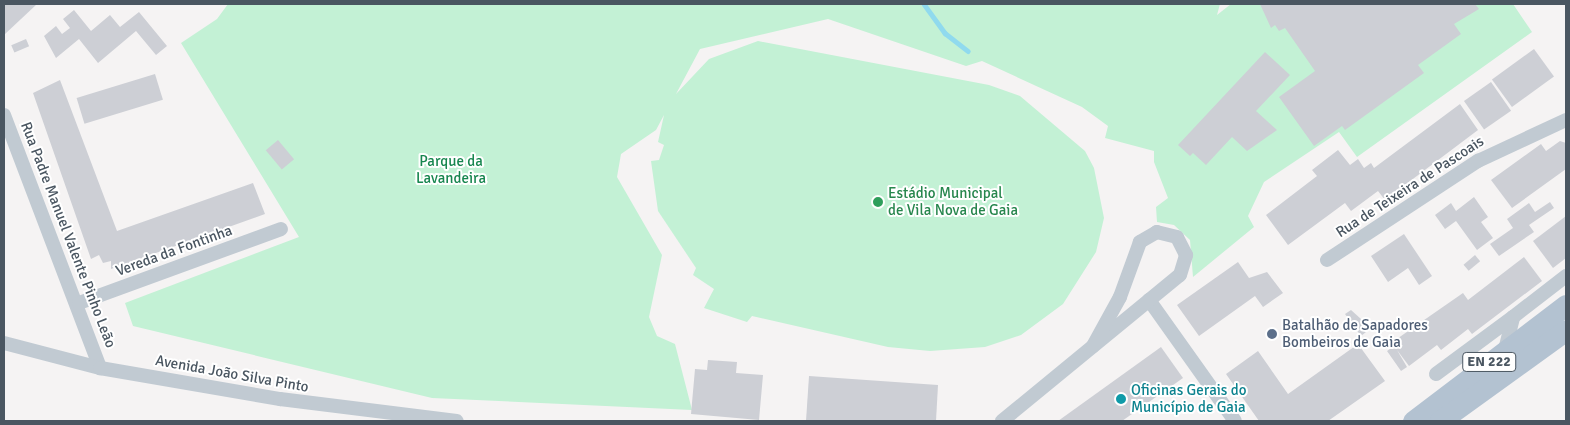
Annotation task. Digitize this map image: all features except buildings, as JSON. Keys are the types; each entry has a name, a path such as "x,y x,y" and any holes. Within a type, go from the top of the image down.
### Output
{"main road":[{"name":"EN 222","path":"1413,421 1566,305"},
{"name":"EN 222","path":"1440,421 1566,330"}],"street":[{"name":"Rua Padre Manuel Valente Pinho Leão","path":"4,115 79,304 100,368"},
{"name":"Rua de Teixeira de Pascoais","path":"1327,260 1478,161 1566,120"},
{"name":"Vereda da Fontinha","path":"79,304 280,229"},
{"path":"1002,421 1149,300 1185,265 1183,244 1167,232 1147,235 1140,242 1120,297 1093,346"},
{"path":"1436,374 1566,276"},
{"path":"1149,300 1235,421"},
{"path":"1505,350 1512,317"},
{"name":"Avenida João Silva Pinto","path":"4,344 100,368 358,416 457,421"}],"green space":[{"name":"Parque da Lavandeira","path":"228,4 1220,4 1217,15 1231,4 1513,4 1532,32 1357,157 1339,132 1264,182 1248,216 1254,227 1193,277 1190,240 1174,225 1157,222 1156,207 1168,198 1154,162 1154,151 1105,138 1108,126 1082,107 982,61 966,66 828,19 700,49 676,94 709,59 758,41 989,85 1020,96 1085,151 1094,168 1104,218 1096,252 1063,304 1021,335 985,347 930,351 888,347 752,316 747,322 704,308 714,289 693,275 696,268 658,211 651,161 659,160 664,145 658,142 664,115 656,130 621,154 617,177 662,255 649,317 657,336 675,344 692,410 432,398 133,326 125,303 299,237 181,43 217,19"}],"waterway":[{"path":"924,4 945,33 968,51"}],"place":[{"name":"Estádio Municipal de Vila Nova de Gaia","path":"878,202"},
{"name":"Batalhão de Sapadores Bombeiros de Gaia","path":"1272,334"},
{"name":"Oficinas Gerais do Município de Gaia","path":"1121,399"}]}
